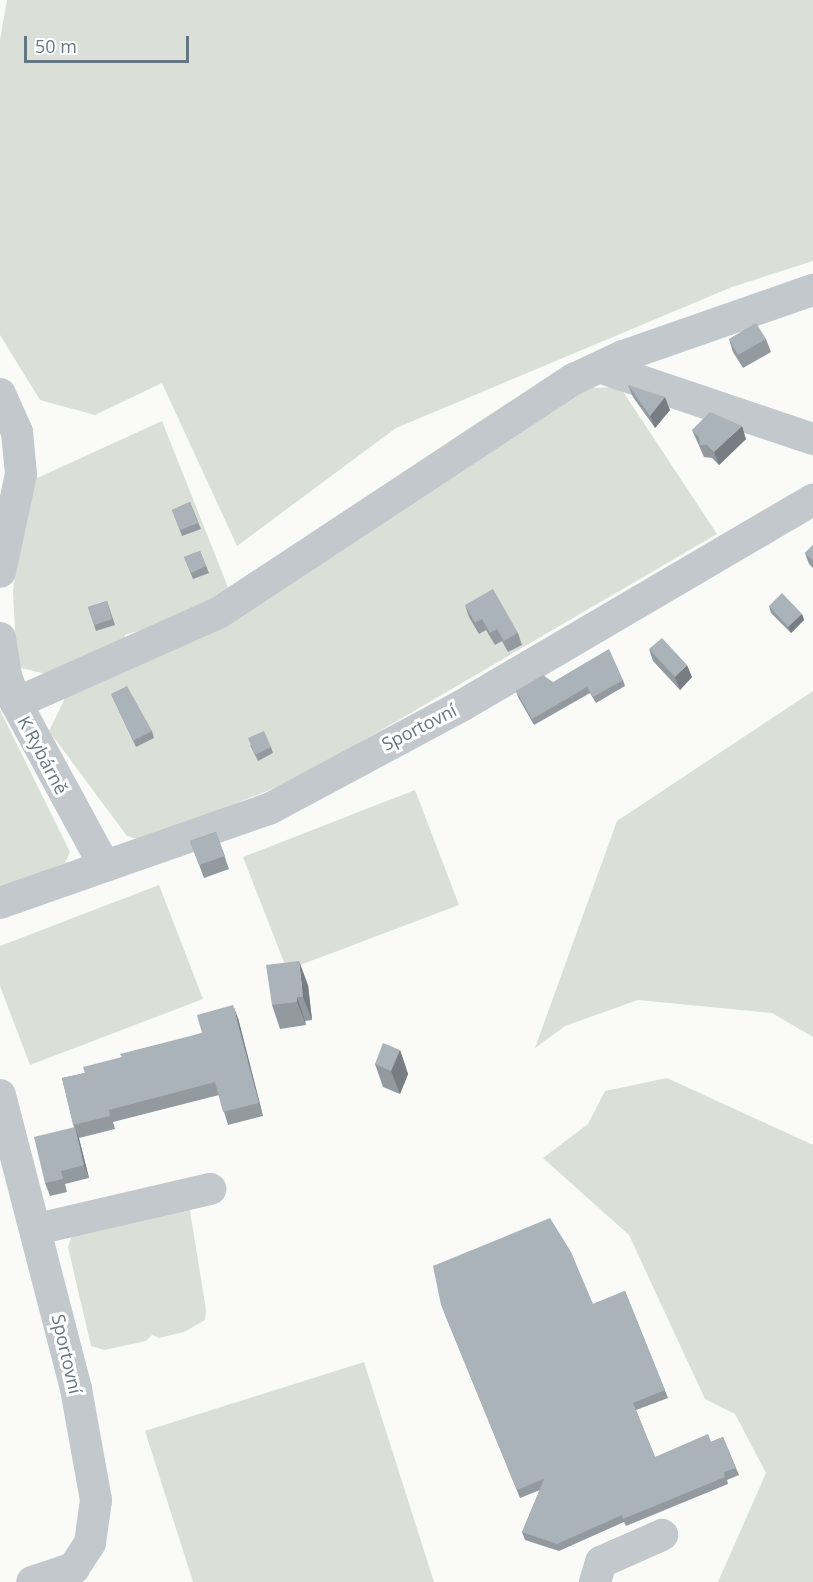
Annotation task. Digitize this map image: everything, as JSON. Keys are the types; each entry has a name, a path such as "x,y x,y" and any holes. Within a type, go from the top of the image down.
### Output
{"street":[{"path":"16,703 220,612 477,446 574,379 602,368 623,356 813,290"},
{"path":"602,368 813,439"},
{"path":"0,394 17,432 21,474 0,572"},
{"name":"Sportovní","path":"0,903 270,808 463,705 813,500"},
{"name":"K Rybárně","path":"0,638 6,676 16,703 104,865"},
{"name":"Sportovní","path":"0,1095 37,1229 76,1389 96,1500 90,1543 74,1568 32,1582"},
{"path":"37,1229 210,1189"},
{"path":"595,1582 601,1562 662,1536"}],"shaded area":[{"path":"7,0 813,0 813,261 732,287 396,428 237,546 162,383 95,415 40,400 0,335 0,40"},
{"path":"620,387 717,534 301,777 144,841 127,836 49,731 67,694 587,388"},
{"path":"162,421 231,595 160,630 141,630 125,635 125,644 50,675 17,667 13,592 19,536 35,479"},
{"path":"813,691 813,1037 772,1013 638,1000 565,1026 535,1048 617,821"},
{"path":"0,710 70,852 65,863 0,888"},
{"path":"415,790 459,905 287,970 243,857"},
{"path":"159,885 203,999 30,1065 0,986 0,946"},
{"path":"667,1078 813,1145 813,1582 718,1582 766,1473 735,1414 705,1399 629,1235 543,1158 588,1124 605,1091"},
{"path":"189,1205 206,1310 205,1320 184,1332 159,1338 152,1335 146,1341 104,1350 91,1346 68,1247 73,1233"},
{"path":"364,1362 434,1582 193,1582 145,1431"}],"building":[{"path":"756,323 766,339 738,355 729,339"},
{"path":"628,385 665,397 650,416"},
{"path":"710,412 742,426 714,452 707,445 700,445 699,437 692,430"},
{"path":"190,502 198,523 180,530 172,510"},
{"path":"813,545 813,561 805,553"},
{"path":"200,551 206,566 191,573 184,557"},
{"path":"493,589 518,633 504,641 497,629 490,633 482,619 475,623 465,605"},
{"path":"782,593 802,614 788,627 769,606"},
{"path":"107,601 112,619 94,625 88,607"},
{"path":"662,638 687,665 675,677 649,649"},
{"path":"609,649 623,680 593,697 587,687 532,719 516,691 543,675 553,682"},
{"path":"127,686 152,731 133,741 111,694"},
{"path":"264,731 271,747 255,755 248,738"},
{"path":"216,832 225,856 199,865 190,841"},
{"path":"299,961 303,997 297,997 297,1002 272,1005 266,965"},
{"path":"233,1005 259,1103 223,1112 215,1082 109,1110 110,1116 73,1125 62,1078 85,1073 83,1067 122,1057 120,1054 202,1033 197,1015"},
{"path":"383,1043 400,1050 391,1071 375,1064"},
{"path":"75,1127 84,1165 61,1171 63,1179 45,1183 34,1137"},
{"path":"550,1218 571,1252 593,1304 625,1291 665,1390 633,1403 655,1457 708,1434 711,1442 723,1437 736,1468 724,1472 725,1477 623,1519 622,1515 557,1544 522,1532 544,1479 517,1490 441,1305 433,1266"}]}
